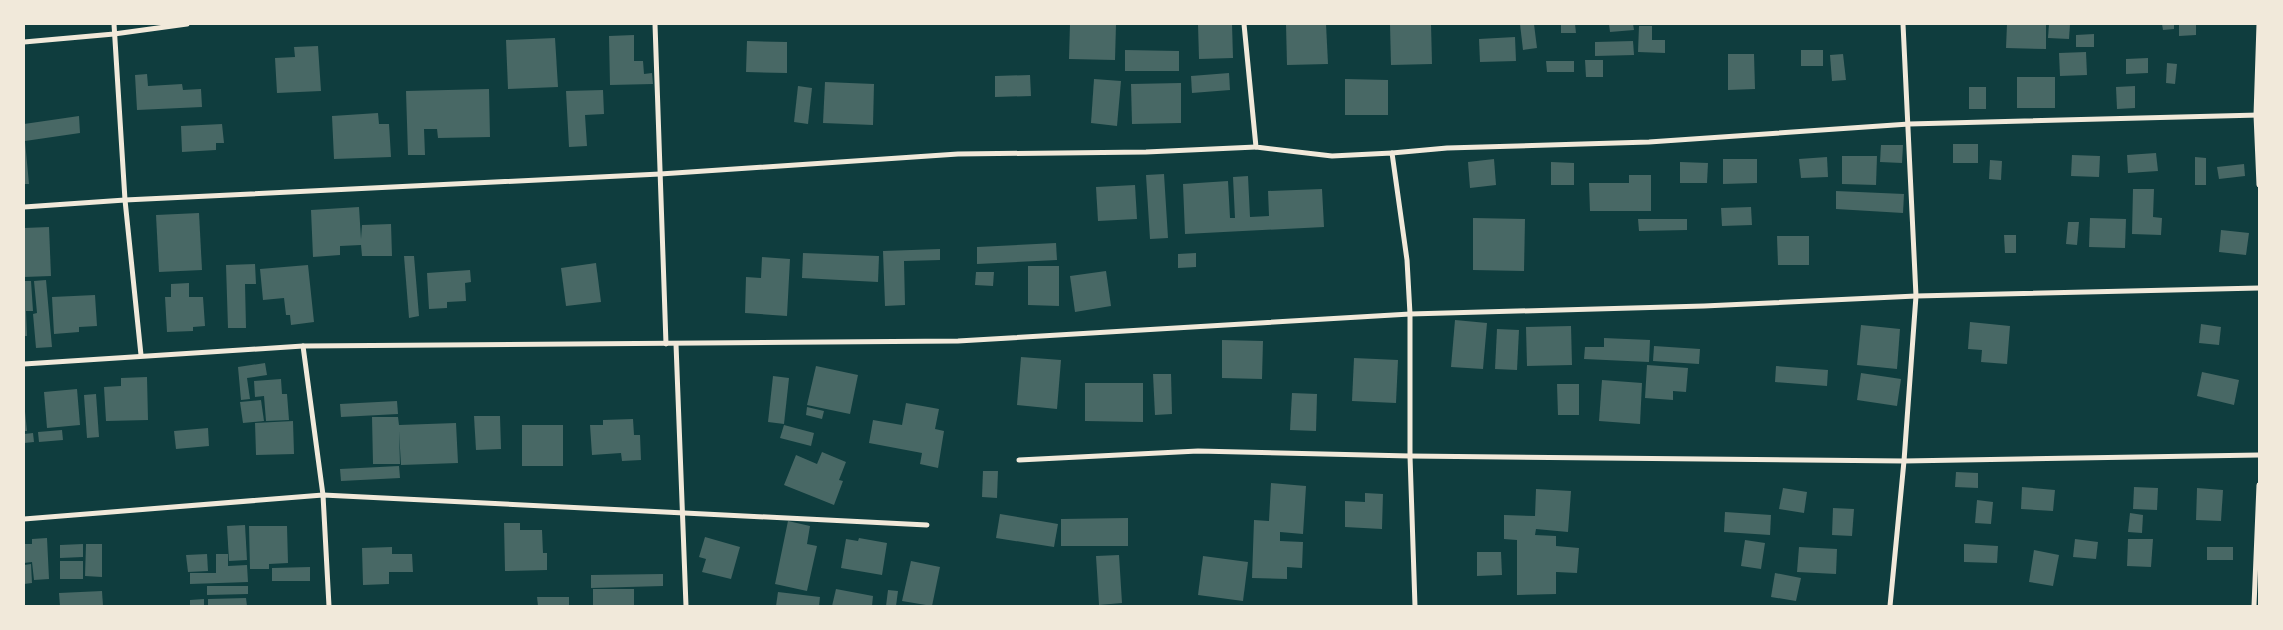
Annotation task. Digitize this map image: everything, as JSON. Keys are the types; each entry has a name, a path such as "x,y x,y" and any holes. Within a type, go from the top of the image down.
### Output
{"street":[{"path":"114,24 125,200 141,355"},
{"path":"24,42 114,34 187,24"},
{"path":"656,24 666,344"},
{"path":"1244,24 1256,148"},
{"path":"1890,606 1904,461 1916,296 1903,24"},
{"path":"2259,24 2259,185"},
{"path":"24,207 125,200 660,174 958,154 1146,152 1256,148 1332,156 1447,148 1649,142 1909,124 2258,115"},
{"path":"1392,153 1407,260 1410,314 1410,456 1415,606"},
{"path":"24,364 303,346 958,341 1410,314 1704,306 1916,296 2259,288"},
{"path":"676,344 686,606"},
{"path":"303,346 323,495 329,606"},
{"path":"1019,460 1198,451 1410,456 1904,461 2259,455"},
{"path":"2254,606 2259,485"},
{"path":"24,519 323,495 927,525"}],"building":[{"path":"1070,24 1116,24 1115,60 1069,59"},
{"path":"1198,24 1232,24 1233,58 1199,59"},
{"path":"1286,24 1326,24 1328,64 1287,65"},
{"path":"1390,24 1431,24 1432,64 1391,65"},
{"path":"1520,24 1534,24 1537,48 1523,50"},
{"path":"1561,24 1575,24 1576,33 1561,33"},
{"path":"1609,24 1633,24 1634,30 1610,32"},
{"path":"2007,24 2046,24 2046,49 2006,48"},
{"path":"2049,24 2070,24 2069,39 2048,38"},
{"path":"2162,24 2174,24 2174,29 2163,30"},
{"path":"2179,24 2196,24 2196,35 2179,36"},
{"path":"1639,26 1652,26 1652,40 1665,40 1665,53 1638,52"},
{"path":"2094,34 2094,47 2076,47 2076,35"},
{"path":"634,35 634,61 643,61 644,74 652,73 653,84 610,85 609,36"},
{"path":"1515,37 1516,61 1480,62 1479,39"},
{"path":"555,38 558,87 508,89 506,40"},
{"path":"747,41 787,42 787,73 746,72"},
{"path":"1633,41 1634,55 1595,56 1595,42"},
{"path":"318,46 321,91 277,93 275,58 295,57 294,47"},
{"path":"1125,50 1179,51 1179,71 1125,71"},
{"path":"1801,50 1823,50 1823,66 1801,66"},
{"path":"2086,52 2087,75 2060,76 2059,53"},
{"path":"1728,54 1754,54 1755,89 1728,90"},
{"path":"1843,54 1846,80 1832,81 1830,55"},
{"path":"2148,58 2148,73 2126,74 2126,59"},
{"path":"1585,60 1603,60 1603,77 1586,77"},
{"path":"1546,61 1574,61 1574,72 1547,72"},
{"path":"2167,63 2177,64 2175,84 2166,83"},
{"path":"1229,73 1230,90 1192,93 1191,76"},
{"path":"147,74 148,86 182,84 183,90 201,89 202,107 137,110 135,75"},
{"path":"1030,75 1031,96 995,97 995,76"},
{"path":"2017,77 2055,77 2055,108 2017,108"},
{"path":"1094,79 1121,81 1117,126 1091,123"},
{"path":"1345,79 1388,80 1388,115 1345,115"},
{"path":"825,82 874,84 873,125 823,123"},
{"path":"1181,83 1181,123 1132,124 1131,84"},
{"path":"798,86 812,88 808,124 794,122"},
{"path":"2135,86 2135,108 2117,109 2116,87"},
{"path":"1969,87 1986,87 1986,109 1969,109"},
{"path":"489,89 490,137 438,138 437,129 424,129 425,155 408,155 406,91"},
{"path":"603,90 604,114 585,115 587,146 569,147 566,91"},
{"path":"378,113 379,124 389,124 391,157 334,159 332,116"},
{"path":"79,116 80,133 25,141 29,184 24,184 24,124"},
{"path":"222,124 224,143 216,143 216,150 182,152 181,126"},
{"path":"1953,144 1978,144 1978,163 1953,163"},
{"path":"1881,145 1903,145 1902,163 1880,162"},
{"path":"2156,153 2158,171 2128,173 2127,155"},
{"path":"2072,155 2100,156 2099,177 2071,176"},
{"path":"1842,156 1877,156 1876,185 1842,184"},
{"path":"1827,157 1828,177 1801,178 1799,159"},
{"path":"2195,157 2206,158 2206,185 2195,185"},
{"path":"1494,159 1496,185 1470,188 1468,162"},
{"path":"1723,159 1757,159 1757,183 1723,184"},
{"path":"1990,160 2002,161 2001,180 1989,179"},
{"path":"1551,162 1574,163 1574,185 1551,185"},
{"path":"1680,162 1708,163 1707,183 1680,183"},
{"path":"2244,164 2245,176 2219,179 2217,167"},
{"path":"1164,174 1168,238 1150,239 1146,175"},
{"path":"1629,175 1651,175 1651,211 1590,211 1589,183 1629,183"},
{"path":"1248,176 1250,217 1269,216 1268,191 1322,189 1324,227 1185,234 1183,184 1228,181 1230,218 1235,218 1233,177"},
{"path":"1135,185 1137,219 1098,221 1096,187"},
{"path":"2133,189 2154,189 2153,217 2162,218 2161,235 2132,234"},
{"path":"1836,191 1904,194 1903,213 1836,209"},
{"path":"359,207 361,239 362,225 391,224 392,256 362,256 361,245 340,246 340,255 313,257 311,210"},
{"path":"1751,207 1752,225 1722,226 1721,208"},
{"path":"199,213 202,270 159,272 156,215"},
{"path":"1473,218 1525,219 1524,271 1473,270"},
{"path":"2090,218 2126,219 2125,248 2089,247"},
{"path":"1638,219 1687,219 1687,230 1639,231"},
{"path":"2068,222 2079,222 2077,245 2066,244"},
{"path":"49,227 51,276 24,277 24,228"},
{"path":"2221,230 2249,233 2246,255 2219,252"},
{"path":"2004,235 2016,235 2016,253 2005,253"},
{"path":"1777,236 1809,236 1809,265 1778,265"},
{"path":"1056,243 1057,260 977,264 977,247"},
{"path":"940,249 940,260 904,261 905,305 885,306 883,251"},
{"path":"803,253 879,256 878,282 802,278"},
{"path":"1196,253 1196,267 1178,268 1178,254"},
{"path":"404,256 414,256 419,316 409,318"},
{"path":"762,257 790,259 787,316 745,313 746,277 761,278"},
{"path":"596,263 601,302 566,306 561,268"},
{"path":"255,264 256,284 245,284 246,328 228,328 226,265"},
{"path":"308,265 314,322 291,325 290,315 286,315 284,298 263,300 260,269"},
{"path":"1028,266 1059,266 1059,306 1028,305"},
{"path":"470,270 471,282 465,283 466,301 447,302 447,308 429,309 427,273"},
{"path":"1106,271 1111,306 1075,312 1070,276"},
{"path":"976,272 994,272 993,286 975,285"},
{"path":"46,280 52,347 36,348 33,314 37,313 34,281"},
{"path":"24,281 31,281 33,311 26,311 27,336 24,336"},
{"path":"189,283 189,297 203,297 205,326 193,327 193,331 167,332 165,297 171,297 171,284"},
{"path":"95,295 97,326 79,327 79,332 54,334 52,297"},
{"path":"1455,320 1487,323 1483,369 1451,367"},
{"path":"1970,322 2010,326 2007,364 1981,362 1982,350 1968,349"},
{"path":"2201,324 2221,327 2219,345 2199,343"},
{"path":"1861,325 1900,329 1897,369 1857,365"},
{"path":"1571,326 1572,365 1527,366 1526,327"},
{"path":"1497,329 1519,330 1517,370 1495,369"},
{"path":"1604,338 1650,340 1649,362 1584,359 1585,347 1604,347"},
{"path":"1222,340 1263,341 1262,379 1222,378"},
{"path":"1654,346 1700,349 1699,364 1653,361"},
{"path":"1021,357 1061,360 1057,409 1017,405"},
{"path":"1354,358 1398,360 1396,403 1352,401"},
{"path":"265,363 267,375 247,378 250,399 241,400 238,367"},
{"path":"1647,365 1688,368 1686,392 1673,391 1673,400 1645,398"},
{"path":"816,366 858,375 850,414 807,405"},
{"path":"1776,366 1828,370 1827,386 1775,382"},
{"path":"2202,372 2239,380 2234,405 2197,396"},
{"path":"1861,373 1901,379 1897,406 1857,400"},
{"path":"1153,374 1171,374 1172,414 1155,415"},
{"path":"773,376 789,378 784,424 768,422"},
{"path":"147,377 148,420 106,421 104,387 121,386 121,378"},
{"path":"281,379 282,394 287,394 289,420 266,421 264,396 255,397 254,381"},
{"path":"1602,380 1642,383 1640,424 1599,421"},
{"path":"1085,383 1143,383 1143,422 1085,421"},
{"path":"1557,384 1579,384 1579,415 1558,415"},
{"path":"77,389 80,425 47,428 44,392"},
{"path":"1292,393 1317,394 1316,431 1290,430"},
{"path":"96,394 99,437 87,438 84,395"},
{"path":"261,400 264,421 243,423 240,402"},
{"path":"397,401 398,414 341,417 340,404"},
{"path":"24,402 27,431 24,431"},
{"path":"906,403 939,409 935,429 944,431 938,468 920,464 922,453 869,443 873,420 902,425"},
{"path":"807,407 824,411 822,419 806,415"},
{"path":"474,416 500,416 501,449 476,450"},
{"path":"372,417 398,417 399,425 456,423 458,463 401,465 399,431 400,464 373,464"},
{"path":"633,419 634,435 640,435 641,460 622,461 621,453 592,455 590,425 603,425 603,420"},
{"path":"293,421 294,454 256,455 255,423"},
{"path":"522,425 563,425 563,466 522,466"},
{"path":"784,425 814,433 811,446 780,438"},
{"path":"208,428 209,446 176,449 174,431"},
{"path":"62,430 63,440 39,442 38,432"},
{"path":"33,433 34,442 24,443 24,434"},
{"path":"822,452 846,462 839,480 843,481 834,505 784,485 796,455 817,464"},
{"path":"399,466 400,478 341,481 340,469"},
{"path":"983,471 998,471 997,498 982,497"},
{"path":"1956,472 1978,473 1978,488 1955,487"},
{"path":"1271,483 1306,486 1303,534 1280,532 1280,541 1303,542 1302,568 1287,567 1287,579 1252,578 1254,520 1269,521"},
{"path":"2022,487 2055,490 2053,511 2021,509"},
{"path":"2134,487 2158,488 2157,510 2133,509"},
{"path":"1783,488 1807,492 1804,513 1779,509"},
{"path":"2197,488 2223,490 2221,521 2196,520"},
{"path":"1536,489 1571,491 1568,532 1536,529 1535,535 1556,536 1556,546 1579,548 1577,573 1556,572 1556,594 1517,595 1517,540 1504,539 1504,515 1535,516"},
{"path":"1365,493 1383,494 1382,529 1345,527 1345,501 1365,502"},
{"path":"1977,500 1993,502 1991,524 1975,523"},
{"path":"1833,508 1854,509 1852,536 1832,535"},
{"path":"1725,512 1771,515 1770,535 1724,532"},
{"path":"2130,513 2143,515 2142,533 2128,532"},
{"path":"1000,514 1058,524 1054,547 996,538"},
{"path":"1128,518 1128,546 1061,546 1061,519"},
{"path":"788,521 810,526 807,544 817,546 807,591 775,584"},
{"path":"504,523 520,523 520,530 542,530 543,553 547,553 547,570 505,571"},
{"path":"245,525 247,560 229,561 227,526"},
{"path":"249,526 287,526 288,563 269,564 269,569 250,569"},
{"path":"705,537 740,547 731,579 702,572 706,559 699,557"},
{"path":"47,538 49,579 34,580 32,562 24,563 24,544 32,544 32,539"},
{"path":"859,538 887,543 882,575 841,568 846,539 858,541"},
{"path":"2075,539 2098,542 2096,559 2073,557"},
{"path":"2128,539 2153,539 2151,567 2127,566"},
{"path":"1745,540 1765,543 1761,569 1741,566"},
{"path":"83,544 83,557 60,558 60,545"},
{"path":"86,544 102,544 102,577 85,576"},
{"path":"1964,544 1998,546 1997,563 1964,562"},
{"path":"392,547 392,554 412,554 413,572 389,572 389,584 363,585 362,548"},
{"path":"1799,547 1837,549 1836,574 1797,572"},
{"path":"2207,547 2233,547 2233,560 2207,560"},
{"path":"2034,550 2059,555 2053,586 2029,582"},
{"path":"1477,552 1501,552 1502,575 1477,576"},
{"path":"207,554 208,571 188,572 186,555"},
{"path":"216,554 228,554 228,566 247,565 248,582 190,584 190,573 216,573"},
{"path":"1119,555 1122,603 1099,605 1096,556"},
{"path":"1203,556 1248,562 1243,601 1198,595"},
{"path":"60,561 83,561 83,579 60,579"},
{"path":"911,561 940,567 932,606 902,601"},
{"path":"31,564 32,583 24,584 24,565"},
{"path":"310,567 310,581 272,581 272,568"},
{"path":"1775,573 1801,578 1796,601 1771,597"},
{"path":"663,574 663,586 591,588 591,575"},
{"path":"207,586 248,586 248,594 207,595"},
{"path":"593,589 634,589 634,606 593,606"},
{"path":"836,589 873,596 872,606 832,606"},
{"path":"888,590 898,591 896,606 886,606"},
{"path":"102,591 103,606 60,606 59,593"},
{"path":"778,592 820,597 819,606 776,606"},
{"path":"537,597 569,597 569,606 538,606"},
{"path":"246,598 247,606 208,606 208,599"},
{"path":"204,599 204,606 190,606 190,600"}]}
